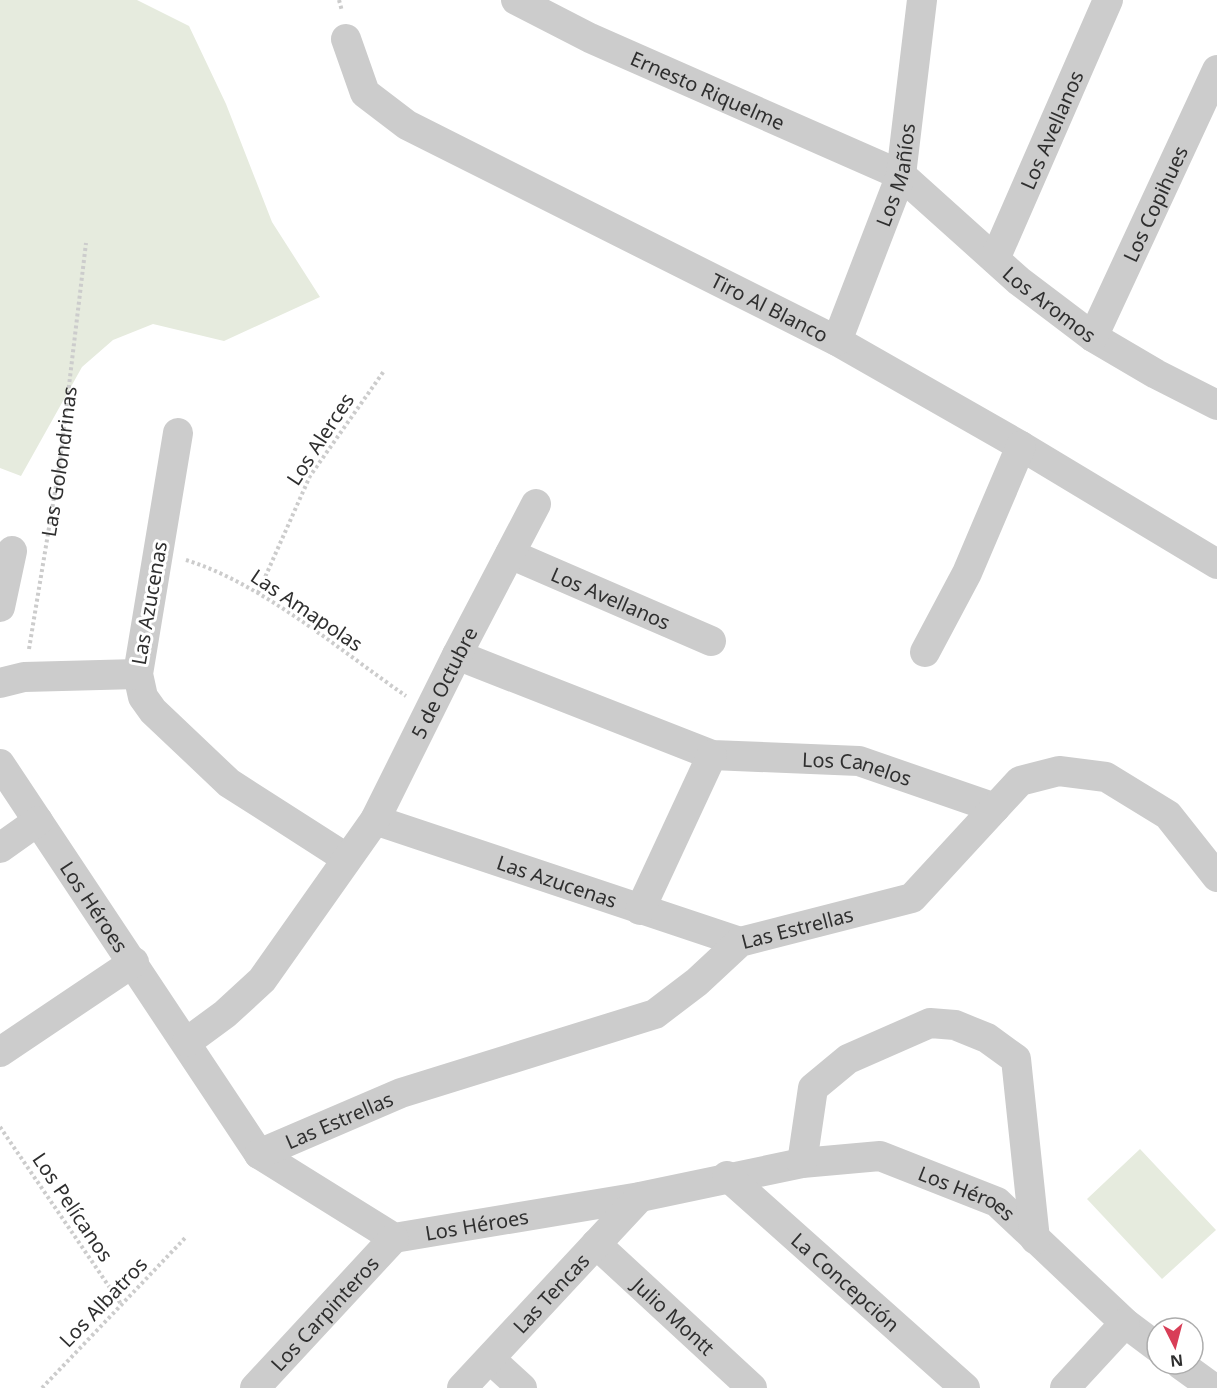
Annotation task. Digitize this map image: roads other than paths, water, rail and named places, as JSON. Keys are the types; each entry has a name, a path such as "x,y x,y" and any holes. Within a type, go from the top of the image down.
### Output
{"street":[{"name":"Ernesto Riquelme","path":"516,0 590,38 901,175"},
{"name":"Los Mañíos","path":"837,341 901,175 922,0"},
{"name":"Los Avellanos","path":"995,259 1108,0"},
{"name":"Tiro Al Blanco","path":"344,26 365,93 407,125 837,341 1021,446 1217,564"},
{"name":"Los Copihues","path":"1093,337 1217,70"},
{"name":"Los Aromos","path":"901,175 995,259 1093,337 1156,374 1217,405"},
{"name":"Las Azucenas","path":"12,680 138,674 178,433"},
{"path":"925,652 967,573 1021,446"},
{"name":"5 de Octubre","path":"187,1042 225,1014 262,980 375,820 457,655 536,504"},
{"path":"0,607 12,551"},
{"name":"Los Avellanos","path":"510,554 711,641"},
{"name":"Los Canelos","path":"457,655 712,755 859,761 887,768 995,808"},
{"path":"138,674 143,697 153,711 229,783 346,858"},
{"path":"640,910 712,755"},
{"name":"Los Héroes","path":"0,764 134,962 259,1154 394,1238 640,1197 727,1176 802,1162 880,1156 997,1202 1125,1323 1145,1338"},
{"name":"Las Estrellas","path":"259,1154 401,1092 655,1014 697,982 740,942 912,898 1020,781 1059,771 1106,777 1168,815 1217,877"},
{"name":"Las Azucenas","path":"375,820 640,910 686,922 740,942"},
{"path":"0,848 38,821"},
{"path":"0,1052 134,962"},
{"path":"802,1162 813,1088 849,1059 859,1054 930,1023 955,1025 987,1038 1016,1059 1035,1239"},
{"name":"La Concepción","path":"727,1176 965,1388"},
{"name":"Las Tencas","path":"462,1388 640,1197"},
{"name":"Los Carpinteros","path":"255,1388 394,1238"},
{"name":"Julio Montt","path":"596,1245 752,1388"},
{"path":"1065,1388 1125,1323"},
{"path":"490,1359 522,1388"},
{"path":"1196,1376 1213,1388"}]}
